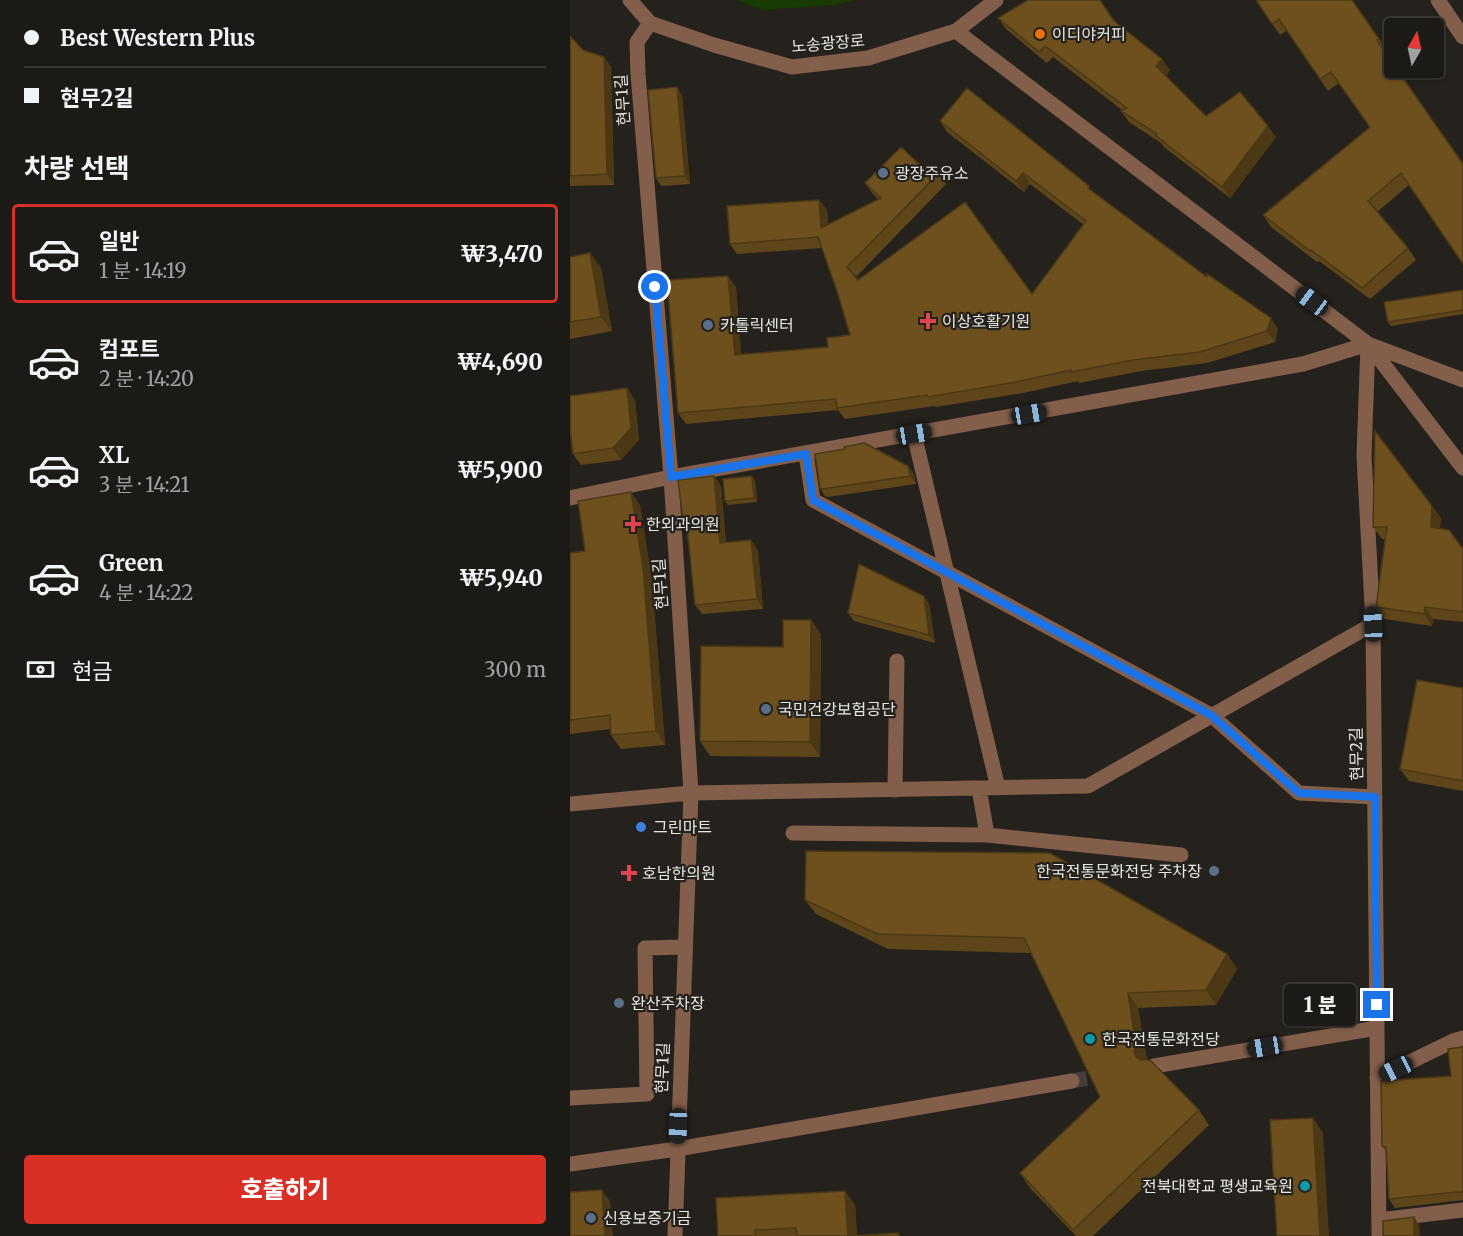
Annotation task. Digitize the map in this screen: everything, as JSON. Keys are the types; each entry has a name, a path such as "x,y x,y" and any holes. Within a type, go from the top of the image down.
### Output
{"street":[{"path":"630,0 650,23"},
{"name":"노송광장로","path":"650,23 714,45 792,66 868,58 956,31 996,0"},
{"path":"1438,0 1463,37"},
{"name":"현무1길","path":"650,23 637,42 638,74 671,477 691,793 675,1236"},
{"path":"956,31 1368,344 1463,468"},
{"path":"570,498 671,477 1303,364 1368,344 1463,380"},
{"name":"현무2길","path":"1368,344 1364,456 1373,624 1379,1236"},
{"path":"914,434 998,788"},
{"path":"806,454 813,500 1211,715 1299,793 1375,797"},
{"path":"570,804 691,793 1088,786 1373,624"},
{"path":"895,790 897,661"},
{"path":"979,788 987,835"},
{"path":"793,833 987,835 1181,855"},
{"path":"570,1098 647,1094 645,948 685,947"},
{"path":"1154,1066 1377,1028"},
{"path":"1377,1078 1463,1038"},
{"path":"570,1164 677,1149 1072,1081"},
{"path":"1379,1220 1463,1210"}],"green space":[{"path":"737,0 854,0 835,5 762,10"}],"building":[{"path":"1028,0 1100,0 1114,21 1162,59 1156,66 1206,116 1240,92 1268,126 1222,187 1156,136 1157,134 1121,111 1127,108 1045,46 1039,52 998,18"},
{"path":"1256,0 1352,0 1379,39 1377,40 1384,51 1384,78 1403,78 1463,164 1463,264 1401,173 1368,201 1408,248 1362,288 1263,215 1370,127 1331,72 1320,79 1279,19 1272,24"},
{"path":"570,36 583,50 604,57 607,174 570,176"},
{"path":"677,87 685,176 656,178 648,90"},
{"path":"967,88 1089,186 1088,188 1207,277 1207,274 1271,318 1267,331 1200,352 1133,360 1071,372 1071,370 928,397 927,395 837,408 836,399 678,413 667,280 728,276 735,355 828,347 827,338 850,335 818,237 730,244 727,206 819,200 821,228 881,198 865,183 901,147 930,174 937,171 939,173 847,267 858,280 965,202 1032,294 1086,221 1023,173 1016,181 940,121"},
{"path":"590,253 601,317 570,322 570,257"},
{"path":"1463,290 1463,310 1388,322 1384,302"},
{"path":"627,388 631,428 613,448 573,454 570,396"},
{"path":"1375,431 1432,506 1431,527 1449,530 1463,549 1463,612 1425,607 1424,614 1376,607 1387,527 1373,527"},
{"path":"864,443 908,466 910,476 820,488 815,454"},
{"path":"714,476 720,543 751,540 757,599 695,605 687,527 684,527 678,480"},
{"path":"752,476 754,498 725,501 723,479"},
{"path":"631,492 643,567 656,731 611,735 610,715 570,720 570,553 585,551 578,501"},
{"path":"859,564 924,596 929,635 848,613"},
{"name":"국민건강보험공단","path":"783,620 811,620 810,742 700,741 701,646 783,647"},
{"path":"1417,680 1463,688 1463,781 1400,769"},
{"name":"한국전통문화전당","path":"806,851 1050,853 1227,954 1206,990 1128,993 1136,1057 1141,1060 1150,1060 1199,1110 1073,1230 1020,1173 1100,1097 1024,938 877,934 805,900"},
{"path":"1463,1047 1463,1192 1389,1199 1386,1147 1382,1146 1381,1081 1451,1076 1448,1049"},
{"name":"전북대학교 평생교육원","path":"1313,1118 1320,1236 1277,1236 1270,1120"},
{"name":"신용보증기금","path":"602,1190 605,1236 570,1236 570,1192"},
{"path":"845,1191 848,1236 797,1236 796,1228 755,1230 756,1236 718,1236 716,1198"},
{"path":"1414,1217 1414,1236 1383,1236 1383,1221"},
{"path":"898,1233 898,1236 853,1236"}],"tunnel":[{"path":"1072,1081 1110,1074"}],"place":[{"name":"이디야커피","path":"1040,34"},
{"name":"광장주유소","path":"883,173"},
{"name":"이상호활기원","path":"928,321"},
{"name":"카톨릭센터","path":"708,325"},
{"name":"한외과의원","path":"633,524"},
{"name":"국민건강보험공단","path":"766,709"},
{"name":"그린마트","path":"641,827"},
{"name":"한국전통문화전당 주차장","path":"1214,871"},
{"name":"호남한의원","path":"629,873"},
{"name":"완산주차장","path":"619,1003"},
{"name":"한국전통문화전당","path":"1090,1039"},
{"name":"전북대학교 평생교육원","path":"1305,1186"},
{"name":"신용보증기금","path":"591,1218"}],"route":[{"path":"655,287 671,477 806,454 813,500 1211,715 1299,793 1375,797 1377,1005"}]}
